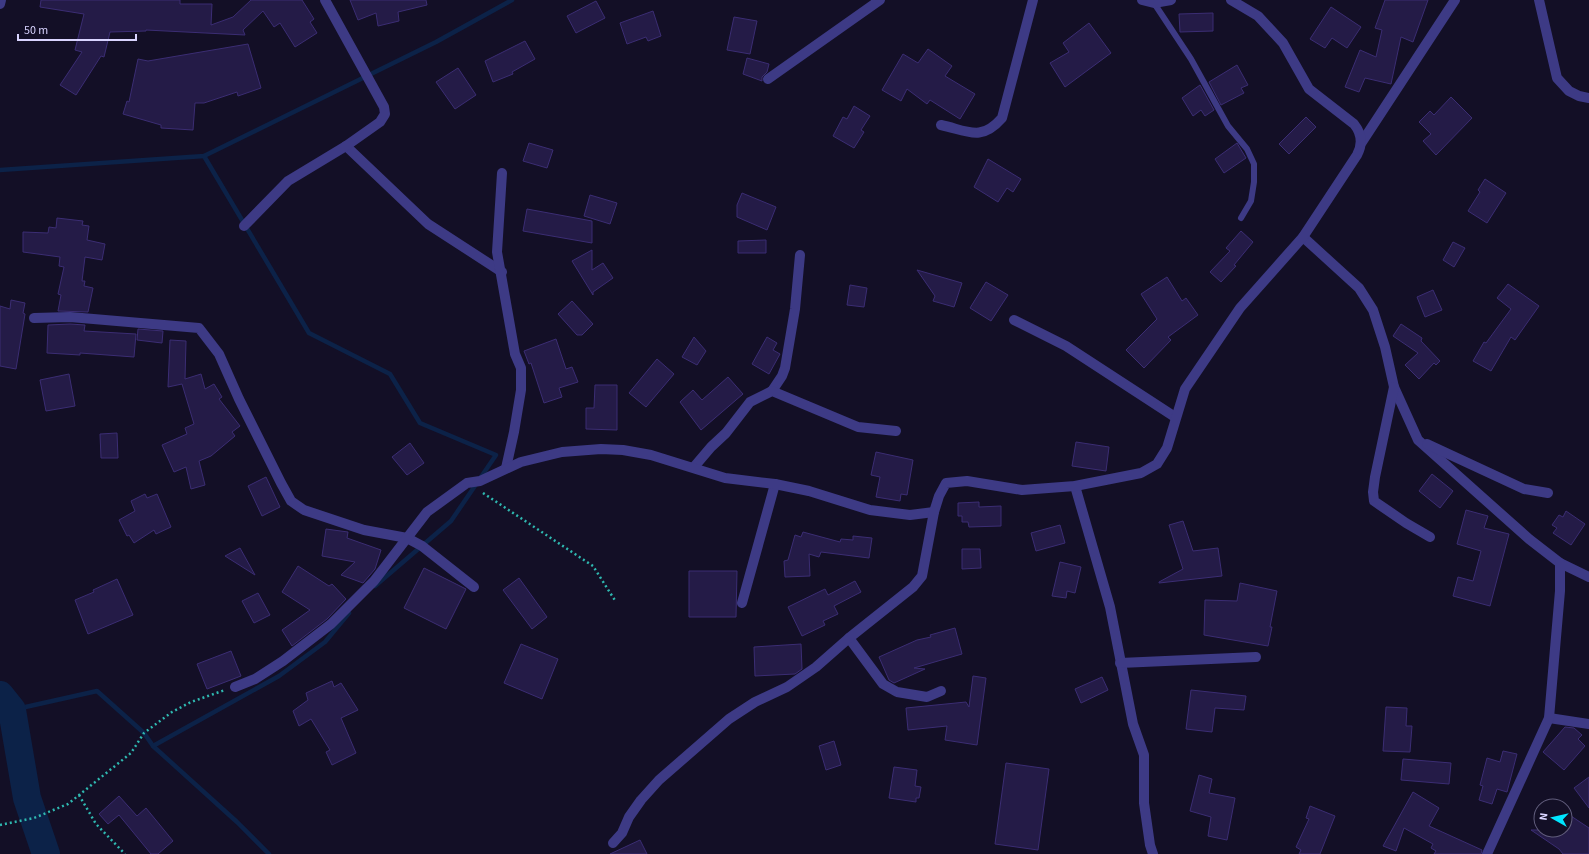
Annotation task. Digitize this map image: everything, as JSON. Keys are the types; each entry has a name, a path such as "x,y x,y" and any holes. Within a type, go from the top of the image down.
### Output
{"street":[{"path":"0,4 1,0"},
{"path":"244,226 288,181 346,146 380,122 385,114 384,107 325,0"},
{"path":"768,78 880,0"},
{"path":"940,125 980,134 992,129 1002,118 1034,0"},
{"path":"1142,0 1154,3 1171,0"},
{"path":"1231,0 1258,16 1263,21 1283,43 1309,89 1354,124 1358,129 1362,142"},
{"path":"613,843 622,833 629,817 641,800 679,761 729,719 755,702 787,687 816,668 849,638 913,587 922,576 934,512 939,496 946,483 967,481 1022,490 1075,486 1141,473 1154,467 1160,461 1167,448 1185,389 1240,308 1303,237 1357,155 1362,142 1455,0"},
{"path":"1539,0 1557,78 1569,91 1579,96 1589,98"},
{"path":"346,146 428,224 502,272"},
{"path":"502,173 497,252 502,272 515,354 521,368 520,402 506,468"},
{"path":"1303,237 1359,288 1373,310 1385,347 1394,387 1418,440 1529,539 1560,563 1589,577"},
{"path":"694,467 711,447 726,433 750,402 772,391 782,376 785,368 795,309 800,255"},
{"path":"34,318 70,317 160,326 198,328 209,339 219,354 242,406 291,501 304,510 357,527 407,538 422,546 474,587"},
{"path":"1014,320 1066,346 1176,416"},
{"path":"1394,387 1375,477 1373,492 1374,501 1430,538"},
{"path":"772,391 858,427 896,431"},
{"path":"1418,440 1524,489 1548,493"},
{"path":"235,687 261,675 284,661 315,638 374,581 427,512 467,483 480,481 506,468 562,452 601,449 651,455 694,467 725,478 775,484 831,497 870,510 910,515 934,512"},
{"path":"742,603 775,484"},
{"path":"1075,486 1110,607 1133,724 1144,755 1144,803 1150,845 1153,854"},
{"path":"1487,854 1549,718 1560,591 1560,563"},
{"path":"849,638 883,684 897,692 927,697 941,692"},
{"path":"1120,663 1256,657"},
{"path":"1549,718 1589,724"}],"lane":[{"path":"1154,3 1192,59 1228,126 1247,149 1254,164 1254,182 1251,201 1241,218"}],"path":[{"path":"467,483 593,566 616,602"},
{"path":"0,825 34,818 68,804 131,753 144,733 172,712 205,696 235,687"},
{"path":"79,795 96,824 125,854"}],"building":[{"path":"41,0 180,0 180,4 212,4 211,25 233,17 251,0 302,0 314,19 310,22 317,33 295,47 280,23 274,27 263,11 243,30 245,35 146,30 110,32 104,57 101,56 76,95 60,85 82,52 75,50 84,14 40,7"},
{"path":"350,0 426,0 427,5 398,12 399,21 378,26 376,13 358,20"},
{"path":"1385,0 1428,0 1413,42 1401,37 1391,84 1365,78 1359,92 1345,87 1360,50 1376,57 1382,30 1375,28"},
{"path":"596,1 605,18 576,33 567,16"},
{"path":"1331,7 1361,27 1347,48 1332,38 1325,48 1310,39"},
{"path":"653,11 661,36 648,41 646,37 627,44 620,23"},
{"path":"1213,13 1213,31 1180,32 1179,14"},
{"path":"734,17 757,21 750,54 727,50"},
{"path":"1089,23 1111,53 1065,87 1050,63 1069,52 1063,43"},
{"path":"525,41 535,59 512,72 513,74 493,82 485,61"},
{"path":"248,44 261,88 238,96 237,92 204,103 195,103 193,130 161,128 161,125 123,114 127,101 129,102 138,59 148,61"},
{"path":"928,49 952,66 945,76 975,94 960,119 930,100 927,104 907,89 901,101 882,90 903,54 918,63"},
{"path":"747,58 769,64 767,72 762,77 762,81 743,74"},
{"path":"1237,65 1248,85 1241,88 1244,93 1221,105 1209,82"},
{"path":"458,68 476,95 455,109 436,82"},
{"path":"1200,85 1214,110 1205,116 1201,110 1193,116 1182,98"},
{"path":"1451,97 1472,118 1436,155 1423,141 1431,134 1419,122 1430,111 1434,115"},
{"path":"854,106 870,116 861,130 864,132 854,148 833,136 843,117 847,119"},
{"path":"1306,117 1316,127 1289,154 1279,144"},
{"path":"529,143 553,150 547,168 523,161"},
{"path":"1237,143 1246,158 1224,173 1215,159"},
{"path":"988,159 1021,179 1013,192 1007,188 998,202 974,187"},
{"path":"1485,179 1506,193 1487,223 1468,211 1480,192 1478,190"},
{"path":"742,193 776,207 767,230 737,217 737,205"},
{"path":"590,195 617,203 610,224 584,216"},
{"path":"527,209 592,221 592,243 523,231"},
{"path":"57,218 83,221 82,225 89,226 87,240 105,244 102,260 85,257 82,281 85,281 84,286 93,288 88,312 58,311 61,295 58,294 64,267 59,266 60,257 23,252 23,232 48,233 49,227 56,228"},
{"path":"1241,231 1253,242 1234,265 1236,266 1221,282 1210,272 1230,251 1226,248"},
{"path":"766,240 766,253 738,253 738,241"},
{"path":"1453,242 1465,248 1454,267 1443,260"},
{"path":"592,250 592,270 603,263 613,278 593,292 593,295 572,261"},
{"path":"917,270 962,283 954,307 933,301 935,296"},
{"path":"1167,277 1182,301 1186,298 1198,315 1168,337 1171,340 1144,368 1126,350 1157,319 1141,294"},
{"path":"986,282 1008,295 991,321 970,308"},
{"path":"1508,284 1539,306 1515,340 1511,337 1491,371 1473,361 1484,342 1486,343 1511,309 1497,298"},
{"path":"850,285 867,288 864,307 847,305"},
{"path":"1433,290 1442,310 1425,317 1417,297"},
{"path":"11,300 25,303 23,313 25,314 16,369 0,366 0,306 10,309"},
{"path":"572,301 593,324 582,335 577,335 558,314"},
{"path":"1401,324 1422,338 1421,341 1440,361 1436,365 1434,363 1419,379 1405,365 1418,353 1393,336"},
{"path":"48,325 85,325 84,331 136,334 134,357 80,353 80,355 47,353"},
{"path":"138,329 163,331 162,343 137,340"},
{"path":"694,337 706,351 697,365 682,357"},
{"path":"767,337 777,343 773,350 780,354 769,374 752,364"},
{"path":"556,339 566,369 572,367 578,382 559,388 562,397 544,403 531,363 529,364 524,351"},
{"path":"170,340 186,341 185,379 201,374 205,389 214,384 222,397 219,399 240,426 232,432 235,436 211,456 199,461 205,485 191,489 186,467 174,472 162,445 187,434 185,428 194,424 182,384 168,387"},
{"path":"657,359 674,374 646,407 629,393"},
{"path":"69,374 75,406 46,411 40,380"},
{"path":"728,377 743,394 701,430 680,402 693,390 702,400"},
{"path":"595,385 617,385 617,430 586,429 586,408 594,408"},
{"path":"117,433 118,458 101,458 100,434"},
{"path":"1076,442 1109,447 1106,471 1072,466"},
{"path":"410,443 424,463 407,475 392,457"},
{"path":"876,452 913,460 907,495 901,494 900,501 876,497 880,477 871,475"},
{"path":"1432,474 1453,491 1440,508 1419,491"},
{"path":"266,477 280,507 262,516 248,486"},
{"path":"145,494 147,498 157,494 171,527 156,534 154,530 134,543 129,535 127,536 119,520 135,511 131,501"},
{"path":"979,502 979,507 1001,506 1001,526 969,527 968,522 962,522 962,516 958,516 958,503"},
{"path":"1466,510 1488,516 1484,528 1509,534 1490,606 1453,596 1458,577 1473,581 1481,551 1457,544"},
{"path":"1566,511 1585,524 1571,545 1553,533 1557,528 1552,525 1559,515 1563,517"},
{"path":"1183,521 1193,551 1218,548 1222,576 1159,583 1183,569 1169,525"},
{"path":"1060,525 1065,543 1036,551 1031,533"},
{"path":"326,529 348,532 347,538 381,550 375,569 363,583 341,575 355,562 322,556"},
{"path":"803,532 840,542 841,539 853,540 853,536 872,538 869,558 821,552 819,557 809,554 810,576 785,577 784,561 788,560 795,535 801,537"},
{"path":"240,548 255,575 225,556"},
{"path":"962,549 980,549 981,568 962,569"},
{"path":"1060,562 1081,567 1075,593 1067,591 1066,598 1052,596"},
{"path":"298,566 329,586 332,584 346,599 327,619 292,646 282,630 310,610 282,592"},
{"path":"424,568 466,589 446,629 404,608"},
{"path":"689,571 737,571 736,617 689,617"},
{"path":"519,578 547,617 532,629 503,590"},
{"path":"117,579 133,615 88,634 75,600 94,592 93,590"},
{"path":"855,581 861,592 834,606 838,614 823,621 825,625 802,636 788,607 825,589 828,595"},
{"path":"1240,583 1277,591 1268,646 1204,635 1205,600 1237,601"},
{"path":"258,593 270,615 254,623 242,601"},
{"path":"955,628 962,654 914,668 925,669 894,683 889,680 879,657 917,640 931,637 930,635"},
{"path":"521,644 558,659 542,699 504,683"},
{"path":"801,644 802,669 795,674 755,676 754,647"},
{"path":"231,651 241,676 207,689 197,664"},
{"path":"973,676 986,678 977,745 945,740 947,726 908,730 906,708 966,702 969,707"},
{"path":"1102,677 1108,690 1081,703 1075,689"},
{"path":"332,681 334,687 341,683 358,710 341,718 356,753 332,765 326,752 330,750 311,719 299,726 293,711 308,700 306,693"},
{"path":"1191,690 1246,696 1244,710 1215,708 1212,732 1186,729"},
{"path":"1386,707 1407,708 1406,726 1412,726 1410,752 1383,751"},
{"path":"1565,727 1574,728 1582,735 1578,739 1585,746 1564,770 1543,752"},
{"path":"834,741 841,765 826,770 819,746"},
{"path":"1503,751 1517,754 1507,792 1497,789 1492,804 1479,800 1483,786 1480,785 1487,758 1500,762"},
{"path":"1403,759 1451,763 1449,784 1401,780"},
{"path":"1006,763 1049,769 1038,850 995,844"},
{"path":"894,767 917,770 915,786 921,787 919,798 916,798 916,802 889,798"},
{"path":"1199,775 1212,779 1209,793 1235,798 1227,840 1208,836 1211,817 1190,811"},
{"path":"1589,777 1589,808 1574,788"},
{"path":"1413,792 1439,808 1429,826 1482,850 1481,854 1434,854 1436,851 1431,848 1433,844 1404,828 1396,851 1383,846"},
{"path":"119,796 137,816 146,808 173,841 158,854 151,854 119,815 108,824 99,814"},
{"path":"1310,806 1335,816 1320,854 1299,854 1301,850 1296,847 1309,819 1306,818"},
{"path":"1573,817 1589,828 1589,854 1563,854 1559,849 1543,838 1573,838"},
{"path":"640,840 647,854 610,854"}],"waterway":[{"path":"0,170 204,156 436,42 512,0"},
{"path":"204,156 309,333 390,374 420,423 496,455 451,521 375,586"},
{"path":"153,746 279,676 325,642 349,613"},
{"path":"12,710 97,691 144,733 153,746 237,822 269,854"},
{"path":"0,695 12,710 27,798 46,854"}]}
